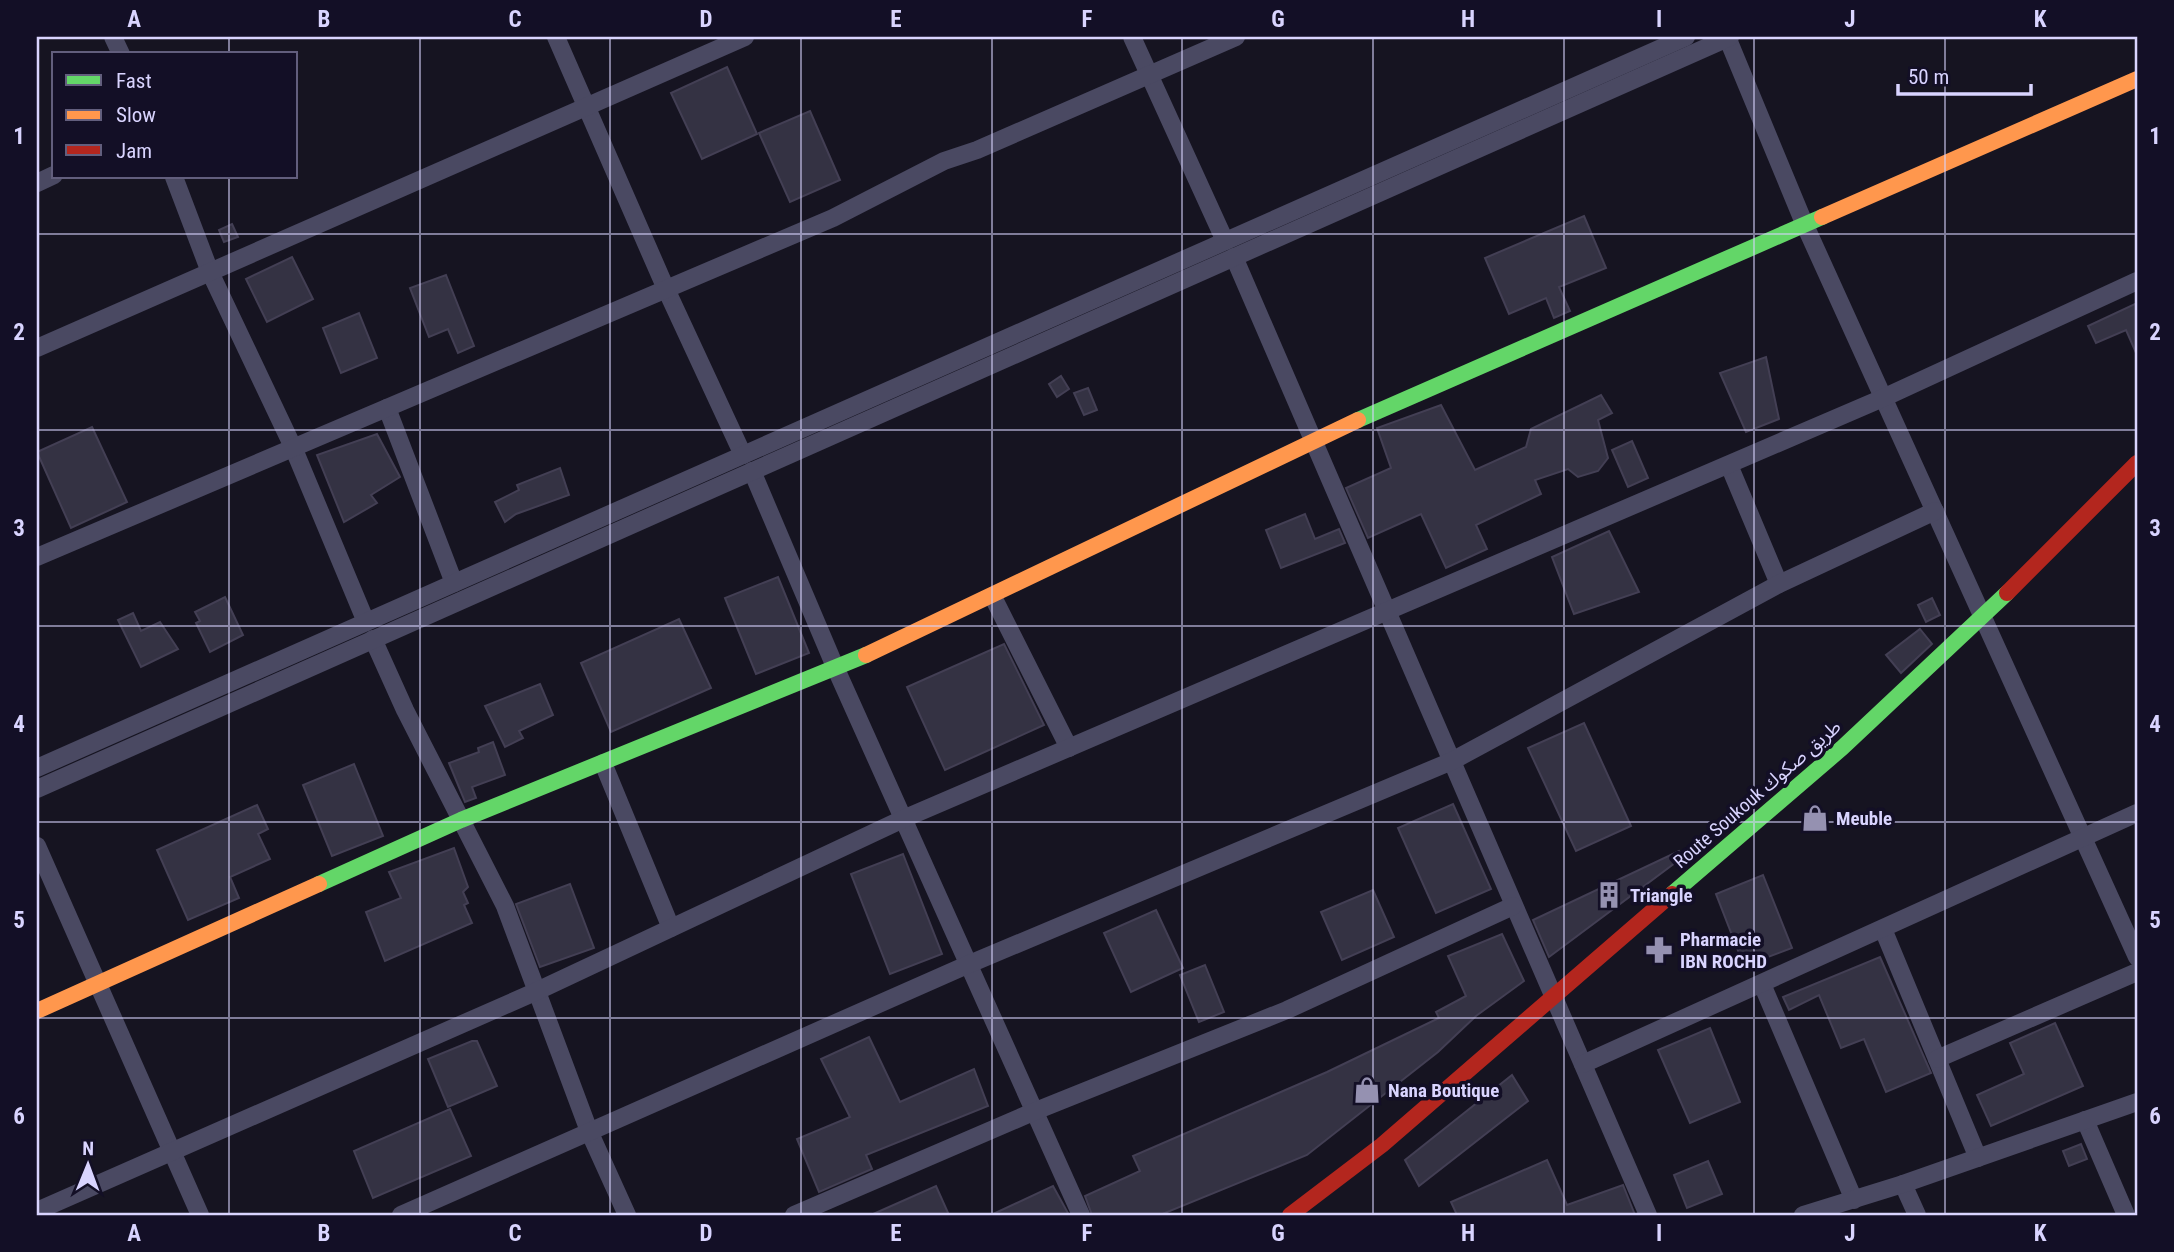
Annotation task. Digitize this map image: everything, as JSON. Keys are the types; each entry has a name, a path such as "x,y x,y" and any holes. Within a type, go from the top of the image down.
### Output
{"street":[{"path":"556,37 666,289 743,455"},
{"path":"37,348 745,37"},
{"path":"1132,37 1224,241"},
{"path":"37,557 833,218 944,161 977,150 1236,37"},
{"path":"37,768 1686,37"},
{"path":"37,789 1728,37 1804,223 2084,835 2137,957"},
{"path":"37,1011 461,820 836,669 993,597 1311,441 2137,79"},
{"path":"174,178 210,272 293,447 366,622"},
{"path":"1234,257 1311,441 1388,611 1648,1215"},
{"path":"39,1212 172,1150 535,992 903,819 1883,398 2137,281"},
{"path":"387,408 454,583"},
{"name":"Route Soukouk طريق صكوك","path":"1290,1215 1382,1145 1553,995 1668,901 1842,748 1983,617 2137,463"},
{"path":"1729,465 1779,584"},
{"path":"752,471 836,669 1081,1215"},
{"path":"401,1215 967,965 1452,761 1779,584 1935,511"},
{"path":"993,597 1069,748"},
{"path":"373,639 405,710 505,906 589,1131 627,1215"},
{"path":"603,763 671,928"},
{"path":"1583,1064 2137,813"},
{"path":"37,846 200,1215"},
{"path":"794,1215 1033,1112 1287,1010 1513,906"},
{"path":"1882,929 1978,1157"},
{"path":"1937,1059 2137,972"},
{"path":"1762,984 1854,1200"},
{"path":"1803,1215 1903,1184 2137,1102"},
{"path":"2084,1120 2126,1215"},
{"path":"1903,1184 1917,1215"}],"building":[{"path":"727,67 757,134 702,159 671,93"},
{"path":"810,111 840,180 790,202 759,133"},
{"path":"1584,216 1606,268 1559,287 1570,311 1554,318 1546,298 1509,314 1485,258"},
{"path":"232,224 238,237 224,242 219,230"},
{"path":"292,257 313,299 267,322 246,279"},
{"path":"446,275 474,346 458,353 448,329 429,337 410,288"},
{"path":"2137,303 2137,355 2126,330 2096,343 2088,326"},
{"path":"359,313 377,358 341,373 323,328"},
{"path":"1766,357 1779,419 1746,432 1720,373"},
{"path":"1061,376 1069,389 1057,397 1049,384"},
{"path":"1088,388 1097,410 1084,415 1074,393"},
{"path":"1601,395 1612,413 1598,420 1608,458 1598,471 1578,477 1568,469 1535,480 1541,494 1476,525 1487,549 1446,568 1421,514 1368,538 1346,488 1391,468 1377,428 1441,405 1475,470 1526,447 1531,429"},
{"path":"92,427 127,502 71,528 37,452"},
{"path":"377,434 400,477 371,495 377,503 344,522 317,455"},
{"path":"1632,441 1648,478 1628,487 1612,450"},
{"path":"560,468 569,495 516,514 505,522 495,502 519,490 517,485"},
{"path":"1305,514 1315,539 1339,529 1345,543 1281,568 1266,530"},
{"path":"1609,531 1639,592 1574,614 1552,557"},
{"path":"778,577 809,653 756,674 725,598"},
{"path":"225,597 243,635 210,652 196,623 200,621 195,612"},
{"path":"1932,598 1940,615 1926,622 1918,605"},
{"path":"133,613 141,631 160,622 178,649 141,667 118,620"},
{"path":"679,619 711,688 611,732 581,663"},
{"path":"1920,629 1932,644 1901,673 1886,655"},
{"path":"1004,644 1044,725 945,770 907,687"},
{"path":"540,684 553,715 519,731 523,738 505,747 485,706"},
{"path":"1584,723 1631,826 1576,851 1528,748"},
{"path":"493,742 505,775 472,787 476,798 465,802 449,763 479,752 478,748"},
{"path":"354,764 383,836 332,856 303,785"},
{"path":"1453,804 1491,889 1436,913 1398,828"},
{"path":"257,805 268,829 258,834 270,859 230,877 239,898 188,920 157,850"},
{"path":"454,848 468,887 463,892 468,903 464,905 472,923 385,961 366,912 401,898 389,872"},
{"name":"Triangle","path":"1679,851 1683,857 1549,957 1533,920"},
{"path":"903,854 942,954 890,974 851,874"},
{"path":"1763,875 1792,948 1744,966 1716,894"},
{"path":"570,884 594,948 540,967 516,904"},
{"path":"1373,890 1394,937 1342,960 1321,912"},
{"path":"1156,910 1183,968 1131,992 1104,933"},
{"path":"1502,934 1524,981 1476,1016 1438,1052 1307,1155 1160,1215 1092,1215 1085,1196 1140,1171 1133,1156 1327,1072 1439,1018 1436,1012 1466,996 1448,956"},
{"path":"1880,957 1931,1073 1886,1092 1864,1039 1841,1048 1819,995 1789,1010 1783,997"},
{"path":"1205,965 1224,1012 1199,1022 1180,975"},
{"path":"2055,1023 2083,1086 1991,1126 1977,1095 2024,1074 2010,1043"},
{"path":"1710,1028 1740,1102 1690,1123 1658,1050"},
{"path":"869,1037 900,1102 974,1069 988,1106 866,1155 872,1169 819,1192 797,1139 850,1117 821,1059"},
{"path":"477,1041 497,1086 448,1107 428,1059"},
{"path":"1512,1075 1528,1101 1419,1186 1405,1160"},
{"path":"450,1109 471,1156 373,1198 354,1151"},
{"path":"2081,1144 2087,1159 2069,1166 2063,1151"},
{"path":"1547,1160 1567,1205 1623,1185 1635,1215 1457,1215 1451,1202"},
{"path":"1708,1161 1722,1194 1687,1208 1674,1175"},
{"path":"936,1186 949,1215 871,1215"},
{"path":"1053,1186 1069,1215 991,1215"}],"traffic: fast":[{"path":"1358,420 1822,217"},
{"path":"1672,894 1842,748 2007,593"},
{"path":"319,884 461,820 866,655"}],"traffic: slow":[{"path":"1822,217 2137,79"},
{"path":"866,655 1358,420"},
{"path":"37,1011 319,884"}],"traffic: jam":[{"path":"2007,593 2137,463"},
{"path":"1290,1215 1382,1145 1672,894"}],"place":[{"name":"Meuble","path":"1815,818"},
{"name":"Triangle","path":"1609,895"},
{"name":"Pharmacie IBN ROCHD","path":"1659,950"},
{"name":"Nana Boutique","path":"1367,1090"}]}
